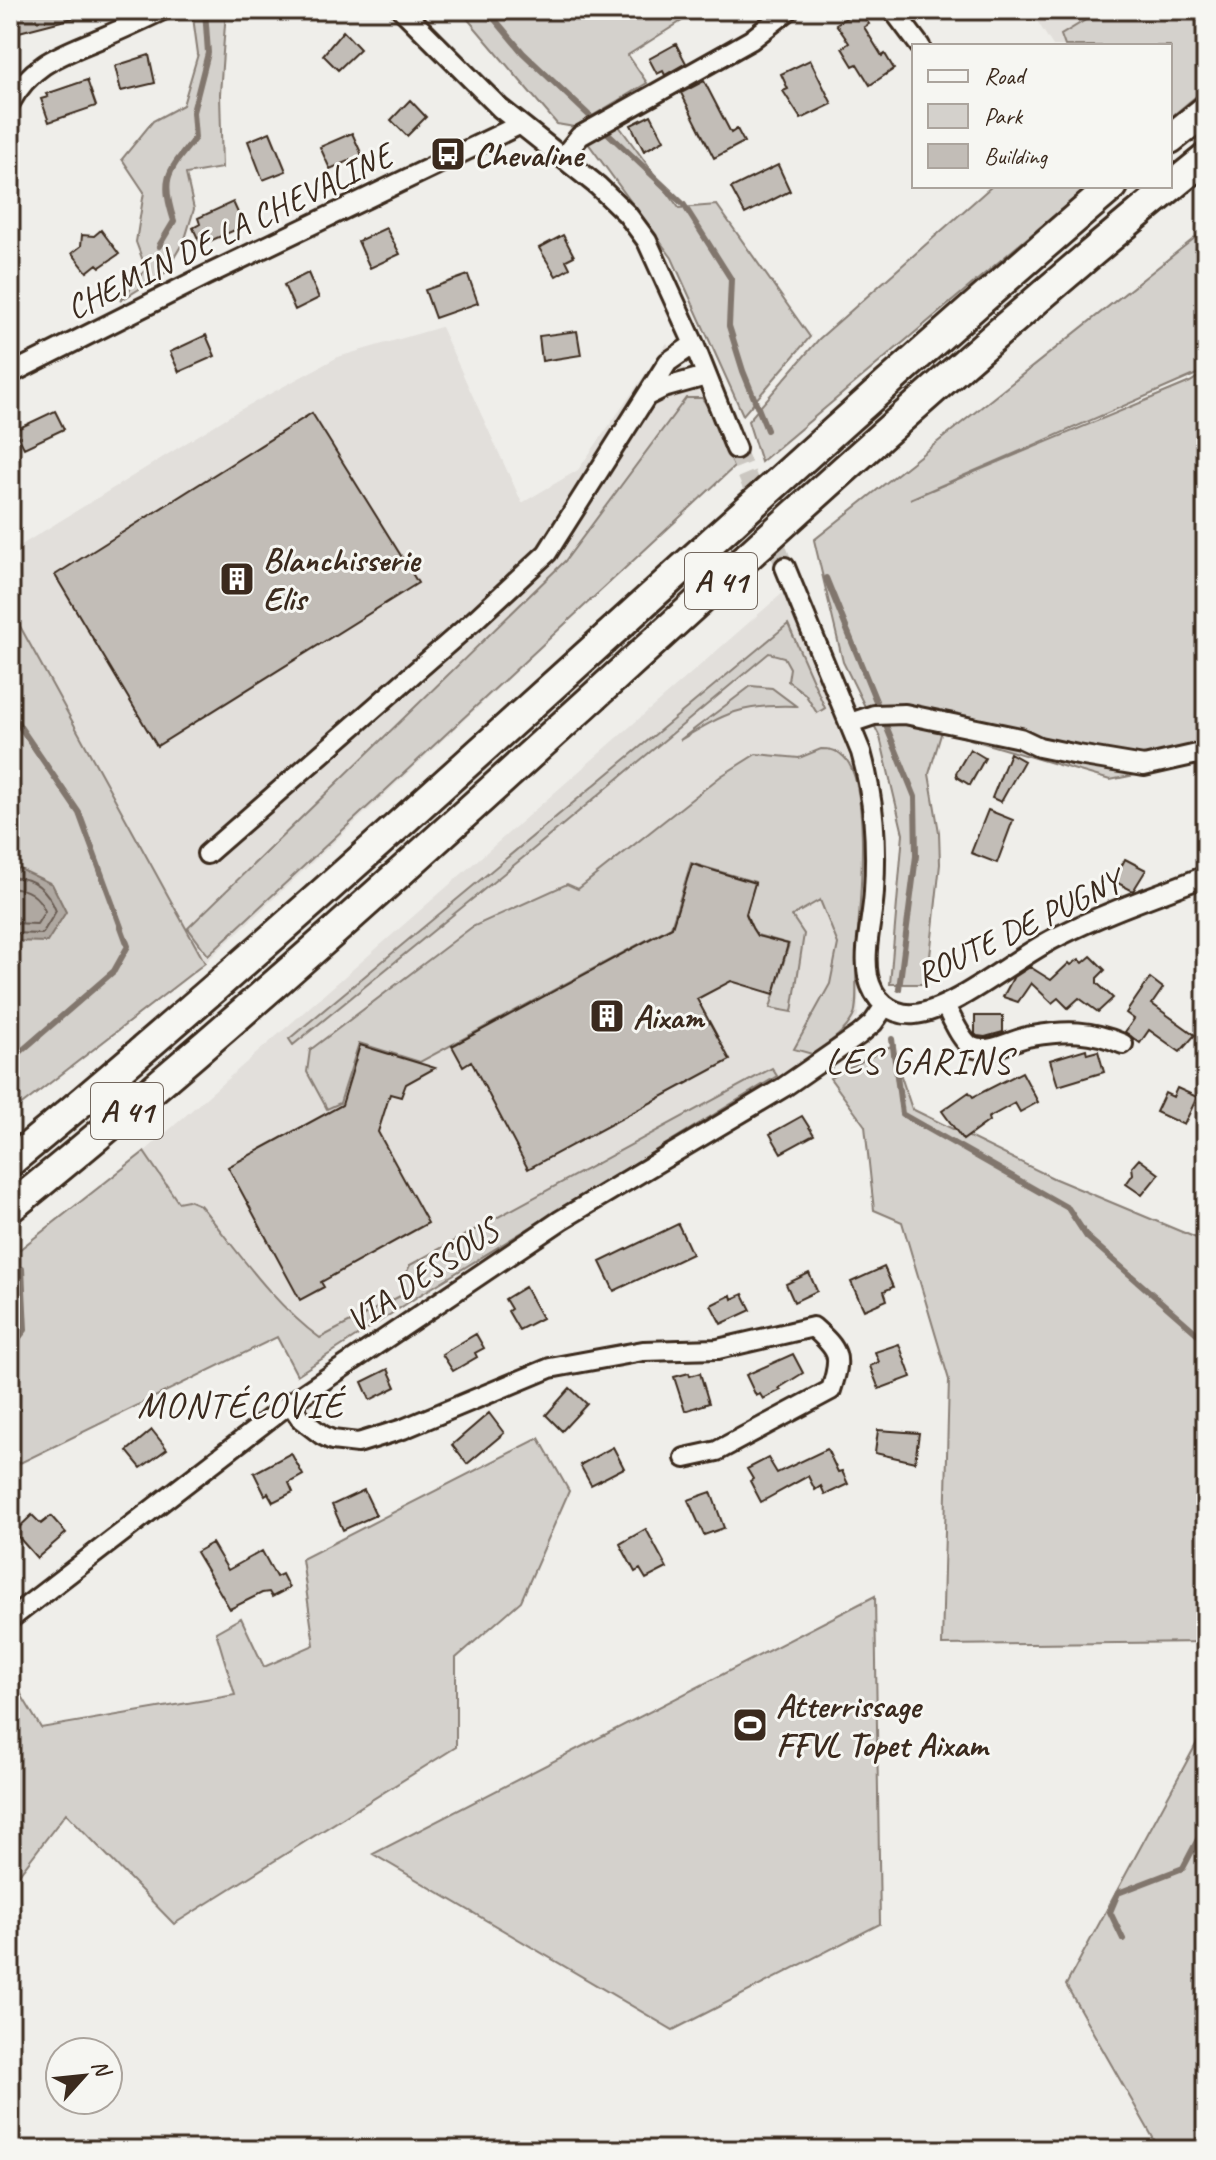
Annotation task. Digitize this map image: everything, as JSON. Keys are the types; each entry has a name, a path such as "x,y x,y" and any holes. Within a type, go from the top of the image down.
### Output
{"highway":[{"path":"1172,137 1206,110"},
{"name":"A 41","path":"1172,187 1206,158"},
{"name":"A 41","path":"10,1162 156,1040 305,909 885,385 1111,188"},
{"name":"A 41","path":"10,1208 254,1003 927,395 1171,188"}],"street":[{"path":"10,103 18,88 38,68 63,52 163,10"},
{"path":"402,10 519,125 563,157 627,214 647,241 694,344 736,449"},
{"path":"563,157 580,136 751,40 789,10"},
{"path":"893,10 918,44"},
{"name":"CHEMIN DE LA CHEVALINE","path":"10,374 519,125"},
{"path":"207,854 547,553 668,362 694,344"},
{"path":"647,396 663,388 706,376"},
{"name":"ROUTE DE PUGNY","path":"785,567 850,723 868,778 876,834 868,975 873,990 885,1006 903,1014 930,1012 945,1006 1060,935 1206,876"},
{"path":"850,723 874,715 905,714 1020,738 1039,747 1144,766 1206,752"},
{"name":"VIA DESSOUS","path":"10,1619 290,1403 561,1220 784,1087 859,1035 873,1023 885,1006"},
{"path":"945,1006 966,1042 975,1048 986,1049 1030,1036 1073,1031 1100,1034 1123,1044"},
{"path":"290,1403 301,1419 322,1435 332,1440 358,1443 403,1429 550,1368 643,1351 718,1349 813,1327 832,1344 839,1365 831,1390 717,1451 685,1458"}],"shaded area":[{"path":"1030,10 1206,10 1172,44 1052,44"},
{"path":"441,327 522,503 578,470 667,343 714,416 734,467 205,963 41,667 10,605 10,552 236,412 338,357"},
{"path":"785,591 856,775 866,846 860,917 858,1016 841,1038 697,1129 301,1357 178,1202 144,1152"}],"green space":[{"path":"192,10 226,10 220,94 222,168 186,174 194,209 185,239 165,273 120,301 146,269 136,242 144,192 122,159 153,121 183,105 198,54"},
{"path":"460,10 699,10 628,55 647,83 574,127 557,124"},
{"path":"1102,10 1206,10 1206,88 1172,116 1172,44 1064,44 1061,35"},
{"path":"619,126 679,208 717,205 810,337 743,415 672,258 588,143"},
{"path":"990,188 1087,188 761,462 748,421 819,339"},
{"path":"1206,229 1206,370 910,499 1190,382 1206,372 1206,761 1110,780 942,731 929,774 939,832 940,864 927,984 890,984 903,834 880,737 843,662 814,540"},
{"path":"686,398 702,398 714,416 734,467 208,955 188,928 565,561"},
{"path":"10,608 205,963 10,1114"},
{"path":"788,624 825,708 817,713 805,694 788,681 790,668 784,657 769,653 293,1045 289,1039"},
{"path":"751,686 772,688 796,706 761,707 735,712 680,740"},
{"path":"821,749 833,750 844,757 853,772 859,794 862,852 856,1005 849,1023 830,1042 812,1054 794,1049 830,984 838,944 820,900 792,916 804,934 792,1012 770,1008 789,944 757,935 745,917 755,882 691,863 671,927 420,1062 359,1043 340,1103 327,1109 307,1072 310,1050 472,927 567,884 578,889 721,776 756,754 799,758"},
{"path":"891,1046 912,1109 1053,1178 1206,1242 1206,1642 942,1645 949,1380 902,1222 874,1210 865,1126 830,1078"},
{"path":"772,1068 777,1076 420,1295 297,1375 277,1337 10,1468 10,1257 144,1152 178,1202 188,1200 200,1205 286,1309 320,1338 402,1295 403,1280 410,1265"},
{"path":"539,1438 569,1491 521,1601 456,1658 456,1747 174,1924 66,1813 10,1886 10,1676 41,1728 235,1695 216,1632 241,1618 264,1667 314,1645 302,1559"},
{"name":"Atterrissage FFVL Topet Aixam","path":"875,1596 880,1924 673,2030 373,1854"},
{"path":"1206,1726 1206,1874 1200,1877 1206,1889 1206,2150 1160,2150 1066,1985"}],"water":[{"path":"20,869 52,884 66,912 47,942 10,941 10,871"}],"building":[{"path":"14,10 76,10 77,17 19,32"},
{"path":"859,10 869,24 864,27 894,69 870,85 842,48 849,43 836,24"},
{"path":"343,31 360,49 338,70 323,55"},
{"path":"676,44 686,63 665,75 663,71 657,74 649,59"},
{"path":"149,55 155,83 121,91 115,66"},
{"path":"810,60 832,104 801,119 783,91 788,89 781,74"},
{"path":"87,80 96,106 49,122 41,99 48,97 46,94"},
{"path":"704,81 731,133 737,129 744,142 714,158 681,93"},
{"path":"410,100 426,117 407,136 391,120"},
{"path":"651,115 664,140 644,151 631,125"},
{"path":"270,132 286,171 263,180 248,141"},
{"path":"352,133 362,155 330,169 320,147"},
{"path":"778,165 790,191 745,214 731,188"},
{"path":"233,202 244,226 201,245 193,228 200,224 198,218"},
{"path":"386,228 400,254 370,268 358,241"},
{"path":"101,230 119,254 87,272 72,253 81,246 82,235 94,236"},
{"path":"563,235 574,256 566,260 570,268 556,276 539,248"},
{"path":"308,273 319,298 295,310 284,285"},
{"path":"468,275 478,303 435,318 425,290"},
{"path":"577,331 581,355 542,361 539,336"},
{"path":"206,335 215,356 179,372 170,352"},
{"path":"55,411 64,429 24,448 15,430"},
{"name":"Blanchisserie Elis","path":"312,413 418,583 157,746 55,575"},
{"path":"970,749 985,758 970,785 956,773"},
{"path":"1010,753 1024,761 1001,802 992,798"},
{"path":"988,810 1013,820 997,863 971,853"},
{"path":"1125,859 1146,870 1133,891 1114,881"},
{"name":"Aixam","path":"692,864 755,883 746,914 752,928 757,936 788,944 774,994 731,981 697,999 730,1060 528,1169 471,1061 463,1066 452,1046 672,927"},
{"path":"1091,956 1105,970 1097,978 1097,983 1113,998 1098,1012 1079,998 1068,1008 1058,998 1052,1003 1031,983 1018,1002 1003,997 1013,978 1030,967 1051,980 1069,963 1071,965 1079,959 1083,963"},
{"path":"1150,978 1163,988 1152,1004 1195,1035 1180,1052 1149,1030 1140,1043 1125,1032 1134,1019 1126,1013"},
{"path":"975,1016 1003,1016 1003,1032 977,1036"},
{"path":"360,1045 435,1068 406,1084 401,1097 390,1094 378,1132 428,1223 321,1282 324,1287 300,1300 228,1167 342,1105"},
{"path":"1086,1049 1087,1054 1098,1051 1104,1072 1058,1086 1050,1060"},
{"path":"1022,1072 1038,1102 1020,1112 1015,1103 988,1118 989,1121 963,1140 942,1111 969,1092 973,1097"},
{"path":"1177,1088 1197,1097 1184,1125 1156,1112 1165,1093 1173,1097"},
{"path":"802,1116 814,1135 781,1153 770,1134"},
{"path":"1139,1159 1159,1174 1142,1195 1126,1184 1133,1174 1132,1167"},
{"path":"678,1224 692,1254 614,1291 600,1262"},
{"path":"884,1267 893,1287 884,1291 887,1300 864,1310 851,1282"},
{"path":"809,1273 817,1291 794,1302 786,1284"},
{"path":"525,1287 542,1318 519,1330 505,1299"},
{"path":"743,1294 751,1310 721,1324 711,1305 731,1295 732,1299"},
{"path":"476,1334 484,1348 475,1353 477,1357 453,1371 442,1354"},
{"path":"899,1344 911,1377 879,1389 870,1366 879,1362 875,1352"},
{"path":"793,1354 803,1373 763,1399 760,1394 756,1396 746,1375"},
{"path":"388,1369 396,1387 370,1400 362,1382"},
{"path":"689,1373 690,1376 700,1373 709,1403 685,1411 674,1377"},
{"path":"570,1388 587,1404 562,1431 546,1415"},
{"path":"489,1413 504,1433 467,1464 452,1445"},
{"path":"152,1430 167,1449 141,1468 127,1451"},
{"path":"878,1430 919,1433 915,1462 875,1453"},
{"path":"613,1447 624,1468 591,1485 580,1465"},
{"path":"827,1449 838,1472 842,1471 848,1484 825,1495 821,1486 815,1490 808,1476 761,1502 747,1469 768,1458 777,1473"},
{"path":"291,1453 303,1475 289,1483 293,1492 273,1502 268,1493 265,1495 254,1473"},
{"path":"364,1490 376,1515 343,1530 332,1505"},
{"path":"711,1492 724,1528 704,1535 688,1500"},
{"path":"32,1515 41,1524 51,1516 66,1533 37,1558 14,1532"},
{"path":"646,1529 667,1568 646,1579 640,1569 635,1572 620,1544"},
{"path":"212,1543 228,1570 262,1551 276,1577 282,1574 289,1588 272,1597 269,1592 262,1593 230,1609 196,1552"}],"waterway":[{"path":"159,246 174,221 168,194 169,176 195,138 193,112 208,53 205,10"},
{"path":"487,10 523,53 684,205 731,279 729,326 767,430"},
{"path":"826,578 915,797 916,856 899,989"},
{"path":"10,712 79,813 128,946 114,971 10,1061"},
{"path":"892,1039 902,1114 1068,1208 1087,1237 1200,1336 1206,1347"},
{"path":"10,1349 25,1330 22,1269"},
{"path":"1123,1939 1110,1912 1118,1893 1183,1868 1206,1824"}],"tunnel":[{"path":"736,449 785,567"}],"place":[{"name":"Chevaline","path":"448,154"},
{"name":"Blanchisserie Elis","path":"237,579"},
{"name":"Aixam","path":"607,1016"},
{"name":"Atterrissage FFVL Topet Aixam","path":"750,1725"}],"district":[{"name":"LES GARINS","path":"919,1061"},
{"name":"MONTÉCOVIÉ","path":"241,1405"}]}
